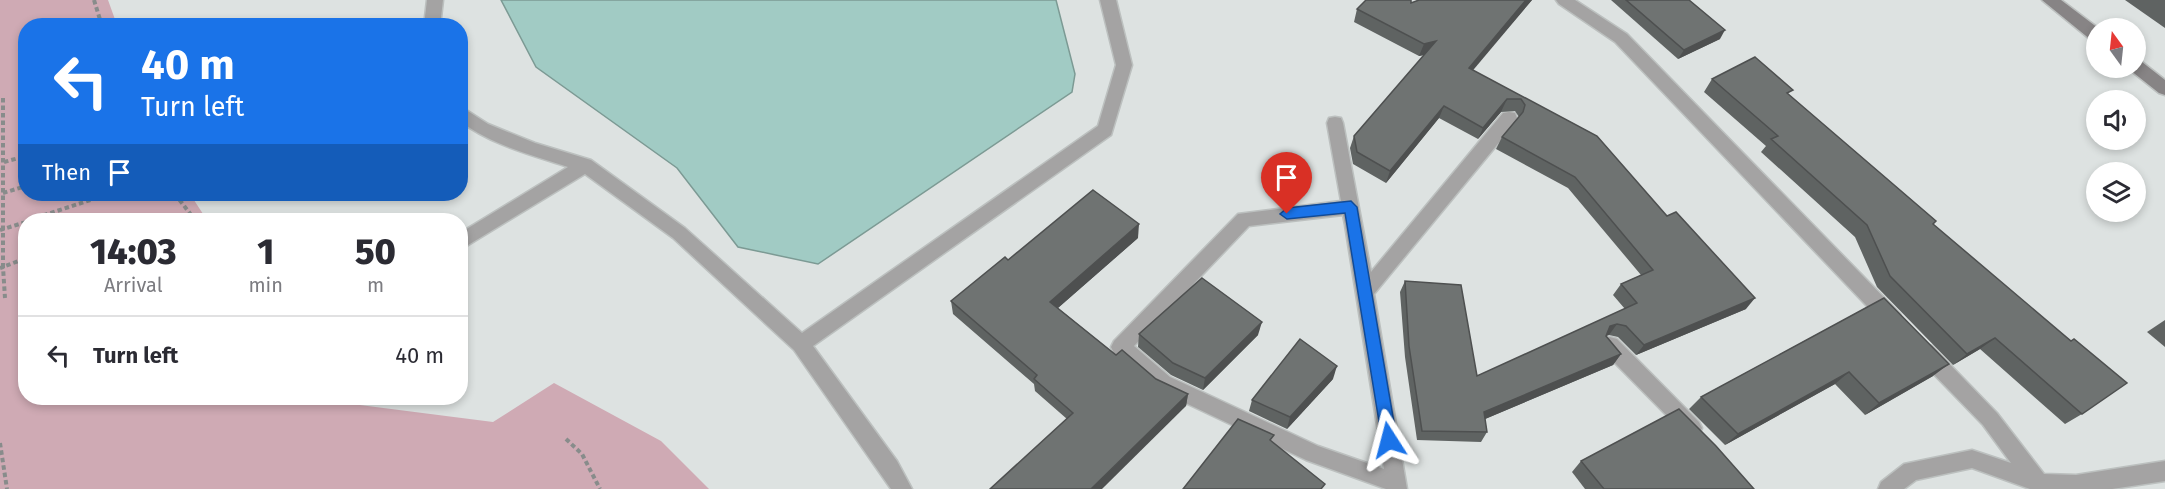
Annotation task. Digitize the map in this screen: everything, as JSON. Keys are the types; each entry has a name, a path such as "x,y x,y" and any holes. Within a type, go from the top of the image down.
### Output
{"street":[{"path":"433,18 435,0"},
{"path":"801,344 1105,130 1124,65 1108,0"},
{"path":"1564,0 1621,38 1990,419 2042,486"},
{"path":"2050,0 2086,28"},
{"path":"2146,74 2165,88"},
{"path":"468,118 482,129 530,148 585,165 679,233 801,344 890,468 902,489"},
{"path":"1365,292 1509,118"},
{"path":"1335,123 1351,207 1396,486"},
{"path":"468,238 585,165"},
{"path":"1351,207 1244,219 1121,347 1163,384 1313,453 1396,486"},
{"path":"1610,345 1702,438"},
{"path":"1888,489 1911,471 1972,459 2042,486 2076,485 2165,471"}],"path":[{"path":"94,0 100,18"},
{"path":"3,98 1,267 5,298"},
{"path":"4,162 18,158"},
{"path":"3,193 18,188"},
{"path":"51,213 88,201"},
{"path":"180,201 190,213"},
{"path":"1,230 18,224"},
{"path":"1,267 18,261"},
{"path":"566,439 582,454 600,489"},
{"path":"0,443 7,489"}],"shaded area":[{"path":"0,0 108,0 114,18 18,18 18,201 195,201 202,213 18,213 18,405 360,405 493,422 554,383 661,441 709,489 0,489"},
{"path":"501,0 1056,0 1075,74 1072,92 818,264 738,247 677,168 536,67"}],"building":[{"path":"1366,0 1411,0 1411,3 1419,0 1526,0 1469,68 1597,136 1667,216 1676,212 1755,298 1644,345 1626,326 1617,324 1610,326 1606,336 1621,354 1484,412 1487,432 1422,431 1409,346 1405,281 1461,285 1477,376 1637,303 1621,284 1653,270 1575,177 1502,137 1523,112 1525,105 1521,99 1507,99 1483,128 1444,106 1390,171 1357,152 1354,136 1436,41 1424,44 1357,9"},
{"path":"1626,0 1689,0 1725,30 1684,50"},
{"path":"1755,57 1793,90 1787,93 1936,221 1933,224 2071,341 2074,339 2127,383 2082,414 1995,338 1967,354 1890,276 1867,225 1771,139 1778,136 1712,79"},
{"path":"1093,190 1139,224 1050,302 1116,355 1122,350 1156,379 1188,394 1091,489 990,489 1073,413 1034,379 1037,375 951,301 1005,257 1008,260"},
{"path":"1202,278 1262,322 1205,378 1173,363 1139,334"},
{"path":"1884,298 1949,364 1879,403 1849,372 1738,434 1701,397"},
{"path":"1300,339 1337,366 1290,417 1252,400"},
{"path":"1679,409 1754,489 1604,489 1581,461"},
{"path":"1238,419 1274,435 1270,440 1325,484 1321,489 1183,489"}],"route":[{"path":"1287,214 1351,207 1389,440"}]}
